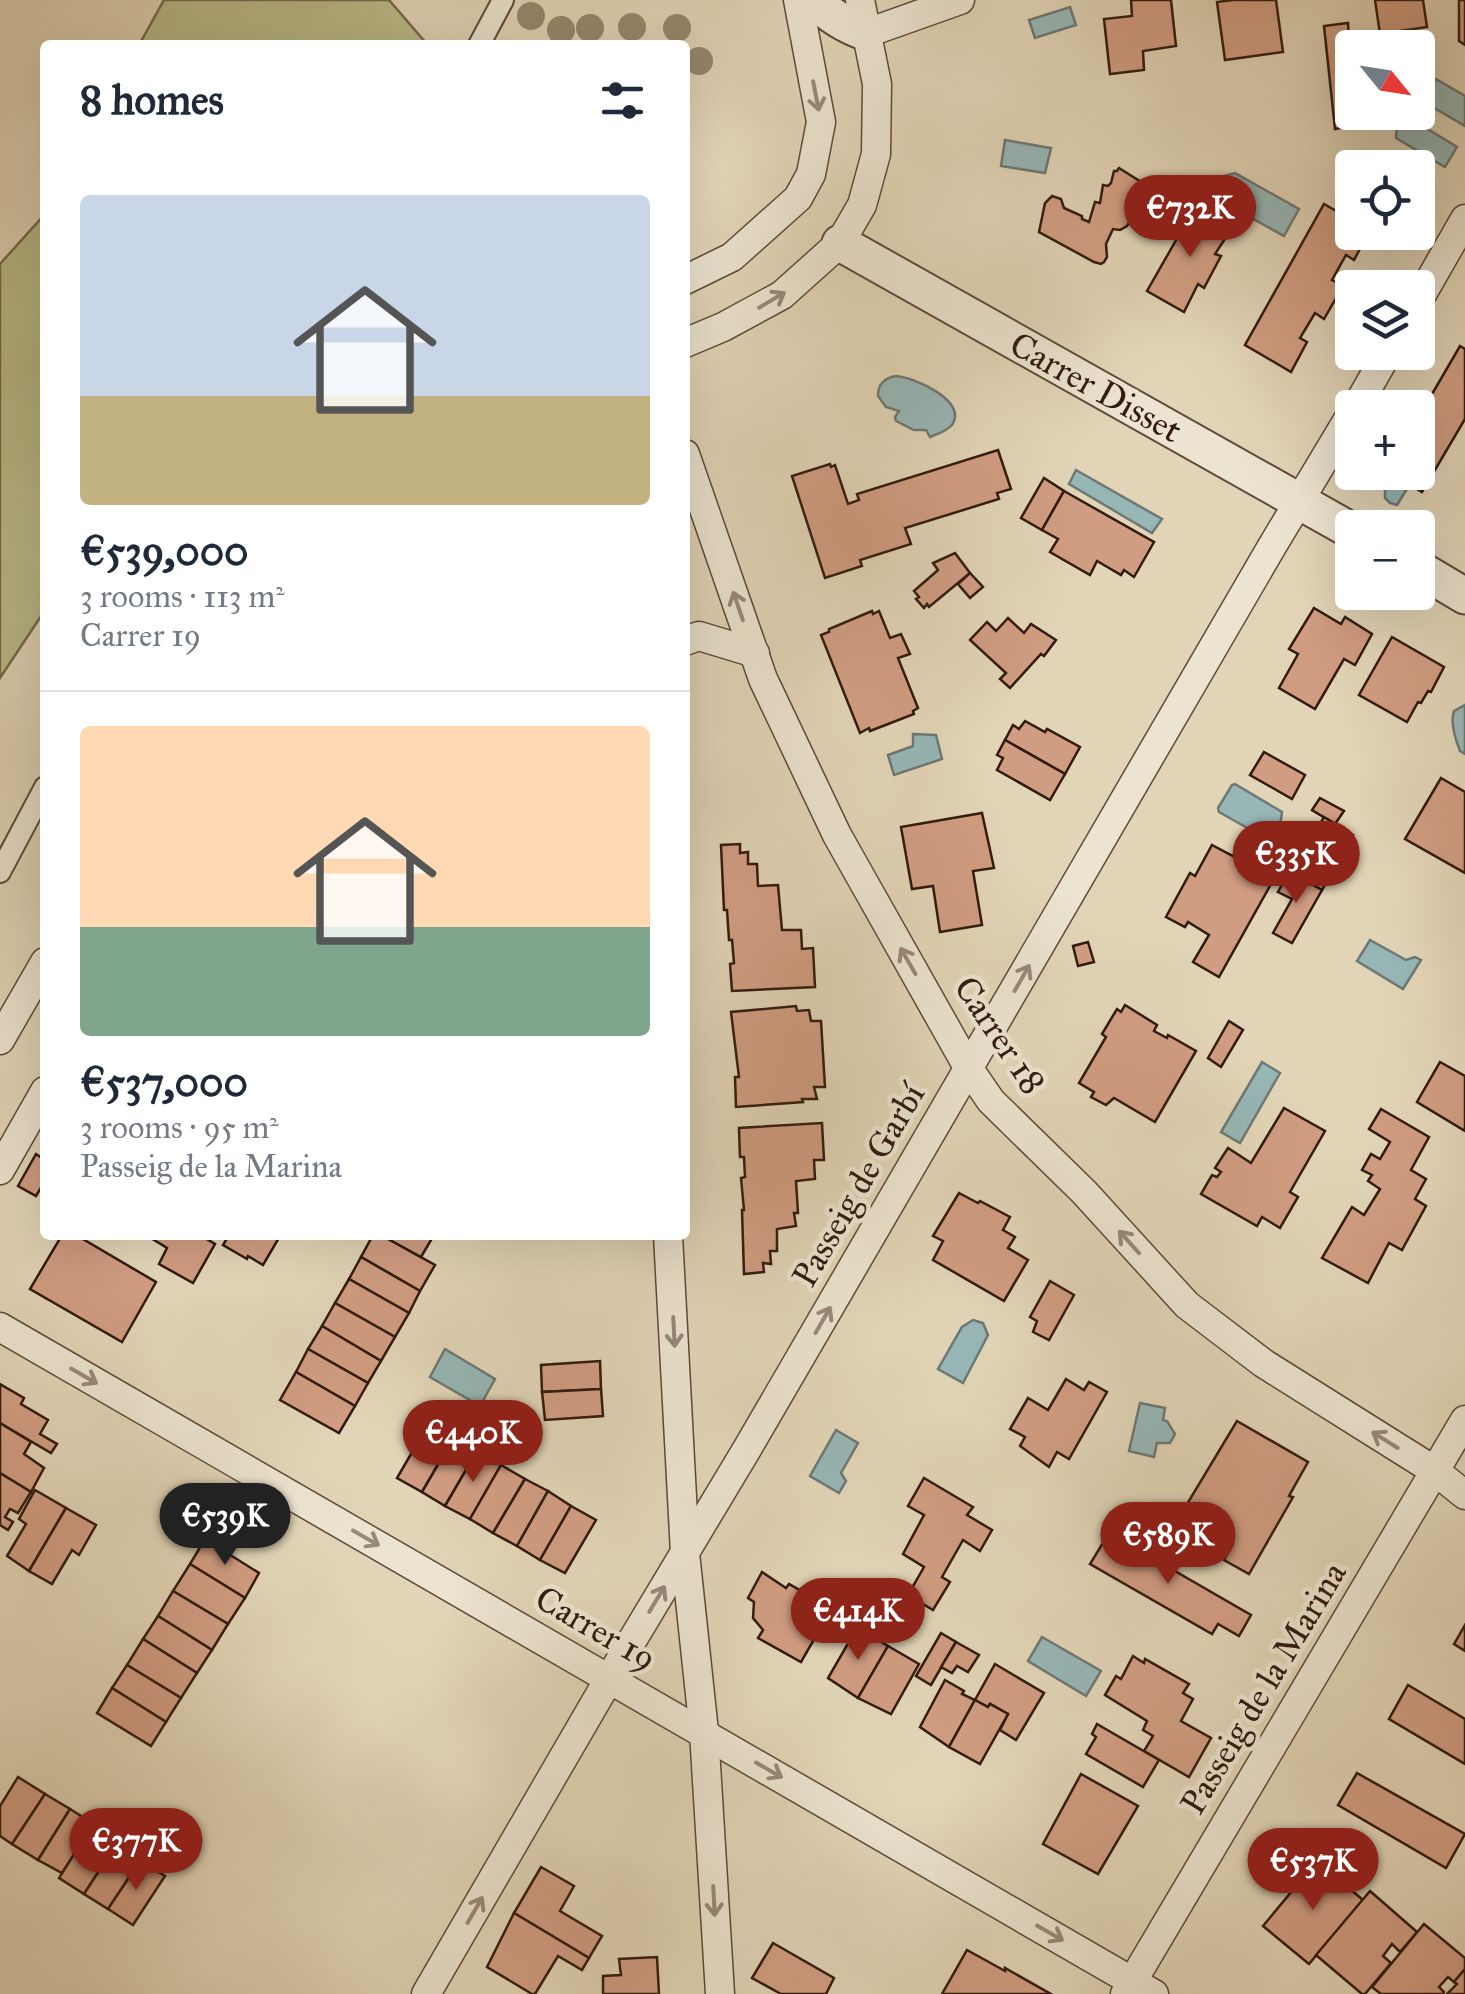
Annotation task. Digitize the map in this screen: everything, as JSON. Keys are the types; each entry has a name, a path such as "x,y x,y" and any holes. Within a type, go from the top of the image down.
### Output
{"street":[{"path":"482,40 504,0"},
{"path":"690,278 732,258 798,198 811,174 821,122 798,0"},
{"path":"814,0 848,27 864,16 960,0"},
{"path":"690,340 724,327 782,295 840,243 862,205 876,154 877,84 864,16"},
{"path":"1435,271 1465,219"},
{"name":"Carrer Disset","path":"840,243 1335,521"},
{"name":"Passeig de Garbí","path":"426,1994 1335,442"},
{"name":"Carrer 18","path":"690,468 764,679 837,836 991,1101 1084,1192 1187,1305 1263,1363 1465,1495"},
{"path":"1435,578 1465,596"},
{"path":"690,639 699,636 755,653"},
{"path":"0,872 40,796"},
{"path":"0,1040 40,971"},
{"path":"0,1170 40,1100"},
{"path":"668,1240 686,1553 704,1732 720,1994"},
{"name":"Carrer 19","path":"0,1327 704,1732 1137,1990"},
{"name":"Passeig de la Marina","path":"1137,1990 1465,1420"}],"green space":[{"path":"164,0 389,0 423,40 142,40"},
{"path":"40,220 40,618 0,678 0,264"}],"water":[{"path":"1070,7 1076,25 1035,38 1029,20"},
{"path":"1435,81 1465,96 1465,126 1435,108"},
{"path":"1397,130 1429,130 1457,147 1445,167 1435,161 1435,150 1416,150 1396,138"},
{"path":"1005,140 1051,148 1045,173 1001,166"},
{"path":"1235,173 1299,209 1284,236 1221,201 1212,182"},
{"path":"896,376 926,386 946,399 953,407 952,425 930,437 926,430 914,430 896,421 899,411 886,407 878,396 883,382"},
{"path":"1076,470 1162,519 1152,533 1069,484"},
{"path":"1385,490 1406,490 1397,505 1385,498"},
{"path":"1465,705 1465,754 1458,747 1453,721 1454,711"},
{"path":"913,734 936,735 942,759 894,775 888,755 913,746"},
{"path":"1235,784 1282,812 1279,828 1267,839 1219,812"},
{"path":"1370,940 1406,960 1421,960 1403,989 1357,961"},
{"path":"1262,1062 1280,1073 1240,1143 1221,1132"},
{"path":"973,1320 983,1323 988,1335 963,1383 938,1369 962,1327"},
{"path":"445,1349 495,1379 480,1406 430,1377"},
{"path":"1140,1403 1165,1408 1163,1420 1175,1434 1170,1443 1157,1443 1154,1457 1129,1451"},
{"path":"836,1430 858,1443 841,1473 846,1481 839,1493 810,1476"},
{"path":"1042,1637 1101,1671 1086,1696 1028,1661"}],"building":[{"path":"1131,0 1171,0 1176,46 1143,51 1144,70 1110,74 1104,19 1132,16"},
{"path":"1276,0 1283,52 1225,60 1217,2"},
{"path":"1375,0 1423,0 1427,27 1379,30"},
{"path":"1459,0 1465,0 1465,45 1459,41"},
{"path":"1348,23 1348,30 1335,30 1335,129 1324,26"},
{"path":"1119,168 1149,187 1127,226 1113,229 1104,262 1094,262 1039,232 1045,203 1052,196 1089,222 1095,202 1100,203 1103,185 1111,183"},
{"path":"1324,204 1335,210 1335,250 1359,250 1354,260 1346,255 1335,270 1335,300 1324,319 1315,313 1300,338 1307,342 1291,372 1245,345"},
{"path":"1195,207 1232,228 1215,254 1221,256 1204,288 1198,284 1184,312 1147,291"},
{"path":"1460,346 1465,349 1465,419 1435,470 1435,390"},
{"path":"998,450 1011,489 997,493 999,499 905,528 911,544 860,560 862,566 825,578 792,476 835,465 848,504 859,500 857,494"},
{"path":"1044,478 1064,491 1042,530 1021,518"},
{"path":"1064,491 1154,542 1134,577 1124,570 1121,575 1097,561 1090,575 1050,552 1058,539 1042,530"},
{"path":"955,553 970,573 924,608 914,591 938,570 933,563"},
{"path":"970,573 983,587 970,598 958,584"},
{"path":"1314,608 1341,624 1345,617 1372,634 1355,665 1344,659 1315,709 1279,688 1298,654 1289,649"},
{"path":"879,611 890,638 901,634 910,654 898,658 918,708 914,714 860,733 821,635"},
{"path":"1008,618 1024,633 1031,624 1056,640 1010,688 1000,679 1006,673 970,640 987,622 996,631"},
{"path":"1392,637 1444,667 1431,692 1418,702 1407,722 1359,695"},
{"path":"1025,721 1080,747 1065,774 1005,740 1013,725 1019,729"},
{"path":"1005,740 1065,774 1050,800 997,770 1003,758 997,755"},
{"path":"1264,752 1305,775 1292,799 1250,775"},
{"path":"1441,778 1465,792 1465,873 1405,839"},
{"path":"1320,798 1344,811 1335,824 1312,810"},
{"path":"982,813 994,868 973,871 982,925 940,932 933,886 912,889 901,827"},
{"path":"1324,817 1353,835 1322,890 1292,874"},
{"path":"740,844 740,853 748,852 748,864 757,864 758,886 778,885 782,930 801,930 802,949 813,948 815,987 732,991 730,964 734,963 724,910 721,845"},
{"path":"1212,845 1233,856 1239,847 1262,860 1253,874 1271,884 1219,977 1193,962 1209,935 1188,922 1185,927 1166,917 1190,873 1195,876"},
{"path":"1289,872 1322,890 1292,943 1273,933 1292,899 1278,892"},
{"path":"1088,942 1094,962 1078,966 1073,946"},
{"path":"1125,1005 1157,1025 1154,1031 1196,1051 1155,1122 1114,1098 1106,1105 1091,1097 1094,1092 1079,1083 1106,1037 1102,1034 1117,1009 1121,1012"},
{"path":"796,1006 797,1011 809,1010 811,1021 821,1021 825,1087 814,1087 817,1099 736,1107 735,1077 739,1077 731,1012"},
{"path":"1229,1021 1243,1030 1221,1067 1208,1058"},
{"path":"1440,1062 1465,1076 1465,1131 1417,1102"},
{"path":"1284,1108 1325,1131 1290,1192 1298,1197 1280,1228 1262,1217 1257,1226 1201,1194 1212,1175 1217,1177 1221,1172 1215,1168 1228,1148 1251,1163"},
{"path":"1381,1109 1429,1137 1411,1170 1426,1179 1415,1199 1426,1206 1402,1250 1389,1243 1368,1283 1322,1258 1352,1207 1364,1215 1380,1189 1368,1181 1372,1175 1362,1170 1371,1154 1380,1159 1390,1142 1369,1129"},
{"path":"822,1123 824,1160 814,1160 815,1179 796,1181 796,1226 777,1229 777,1251 770,1251 771,1264 763,1263 764,1272 744,1274 741,1178 745,1177 739,1128"},
{"path":"36,1154 40,1157 40,1189 36,1196 18,1186"},
{"path":"959,1193 1010,1217 1003,1230 1015,1237 1008,1248 1028,1260 1004,1301 933,1260 943,1241 933,1236"},
{"path":"59,1240 85,1240 156,1282 122,1342 30,1289"},
{"path":"154,1240 208,1240 215,1244 193,1283 159,1264 167,1248"},
{"path":"226,1240 278,1240 263,1265 223,1245"},
{"path":"370,1240 390,1240 435,1265 420,1291 361,1257"},
{"path":"390,1240 431,1240 421,1257"},
{"path":"361,1257 420,1291 409,1313 349,1279"},
{"path":"349,1279 409,1313 395,1337 335,1303"},
{"path":"1050,1281 1074,1295 1049,1340 1033,1332 1037,1321 1030,1317"},
{"path":"335,1303 395,1337 381,1361 322,1326"},
{"path":"322,1326 381,1361 368,1383 308,1349"},
{"path":"308,1349 368,1383 355,1406 296,1372"},
{"path":"600,1361 601,1389 542,1392 541,1365"},
{"path":"296,1372 355,1406 339,1433 280,1400"},
{"path":"1066,1379 1084,1390 1089,1382 1107,1392 1069,1459 1057,1452 1049,1467 1020,1446 1025,1437 1010,1429 1028,1398 1048,1410"},
{"path":"0,1384 24,1398 21,1404 48,1420 40,1434 57,1444 51,1453 0,1423"},
{"path":"601,1389 603,1416 545,1420 542,1392"},
{"path":"1237,1421 1308,1462 1289,1496 1293,1497 1249,1574 1224,1560 1233,1544 1200,1525 1197,1530 1178,1519"},
{"path":"0,1423 31,1442 24,1454 44,1468 31,1492 0,1473"},
{"path":"429,1423 454,1437 422,1492 397,1478"},
{"path":"454,1437 477,1451 445,1506 422,1492"},
{"path":"477,1451 501,1465 470,1519 445,1506"},
{"path":"501,1465 525,1479 493,1533 470,1519"},
{"path":"0,1473 31,1492 18,1513 10,1509 5,1517 13,1522 8,1530 0,1525"},
{"path":"924,1478 973,1507 967,1515 992,1530 980,1551 963,1540 942,1577 950,1582 933,1610 908,1595 924,1567 903,1554 924,1515 908,1506"},
{"path":"525,1479 548,1491 517,1546 493,1533"},
{"path":"35,1490 66,1508 29,1571 7,1556 26,1524 19,1519"},
{"path":"548,1491 571,1506 540,1560 517,1546"},
{"path":"571,1506 596,1520 565,1573 540,1560"},
{"path":"66,1508 96,1525 79,1555 72,1550 52,1584 29,1571"},
{"path":"1109,1533 1251,1615 1239,1636 1218,1624 1212,1634 1090,1564"},
{"path":"205,1539 259,1573 245,1598 190,1564"},
{"path":"190,1564 245,1598 228,1624 173,1591"},
{"path":"762,1572 786,1588 789,1584 825,1605 817,1620 823,1624 801,1662 758,1638 763,1630 753,1618 754,1602 748,1598"},
{"path":"173,1591 228,1624 212,1650 158,1616"},
{"path":"158,1616 212,1650 197,1673 143,1639"},
{"path":"1465,1625 1465,1651 1454,1644"},
{"path":"857,1628 888,1646 858,1698 828,1678"},
{"path":"941,1633 956,1642 931,1685 916,1676"},
{"path":"143,1639 197,1673 181,1698 127,1665"},
{"path":"956,1642 979,1655 968,1672 957,1666 952,1673 941,1667"},
{"path":"888,1646 919,1664 891,1714 858,1698"},
{"path":"1133,1656 1189,1684 1183,1693 1193,1699 1181,1721 1211,1738 1189,1777 1144,1751 1153,1736 1143,1730 1147,1721 1105,1695 1116,1676 1121,1679"},
{"path":"995,1664 1044,1693 1016,1740 1000,1730 1008,1714 975,1700"},
{"path":"127,1665 181,1698 166,1722 112,1688"},
{"path":"945,1680 975,1700 949,1747 920,1727"},
{"path":"1408,1685 1465,1719 1465,1764 1389,1719"},
{"path":"112,1688 166,1722 151,1746 97,1713"},
{"path":"975,1700 1008,1714 980,1764 949,1747"},
{"path":"1097,1724 1159,1760 1143,1787 1086,1754 1096,1737 1092,1734"},
{"path":"1357,1773 1465,1834 1446,1868 1338,1805"},
{"path":"1081,1774 1138,1806 1098,1874 1043,1844"},
{"path":"18,1777 45,1794 12,1844 0,1836 0,1806"},
{"path":"45,1794 70,1809 38,1860 12,1844"},
{"path":"70,1809 94,1824 62,1873 38,1860"},
{"path":"90,1829 116,1845 84,1894 59,1878"},
{"path":"116,1845 140,1861 108,1909 84,1894"},
{"path":"140,1861 165,1876 133,1925 108,1909"},
{"path":"1317,1861 1363,1900 1309,1964 1263,1926"},
{"path":"541,1867 574,1886 560,1911 602,1936 589,1958 514,1913"},
{"path":"1370,1891 1417,1932 1400,1952 1392,1944 1383,1956 1391,1963 1362,1994 1316,1955"},
{"path":"514,1913 589,1958 582,1970 558,1956 532,1994 487,1967"},
{"path":"1424,1924 1465,1958 1465,1969 1454,1982 1448,1977 1439,1987 1443,1994 1381,1994 1372,1987"},
{"path":"773,1943 834,1978 826,1994 781,1994 752,1978"},
{"path":"967,1950 1005,1968 1051,1994 942,1994"},
{"path":"657,1957 659,1994 603,1994 603,1976 621,1975 619,1959"},
{"path":"1465,1969 1465,1994 1447,1994 1457,1984 1454,1982"}]}
